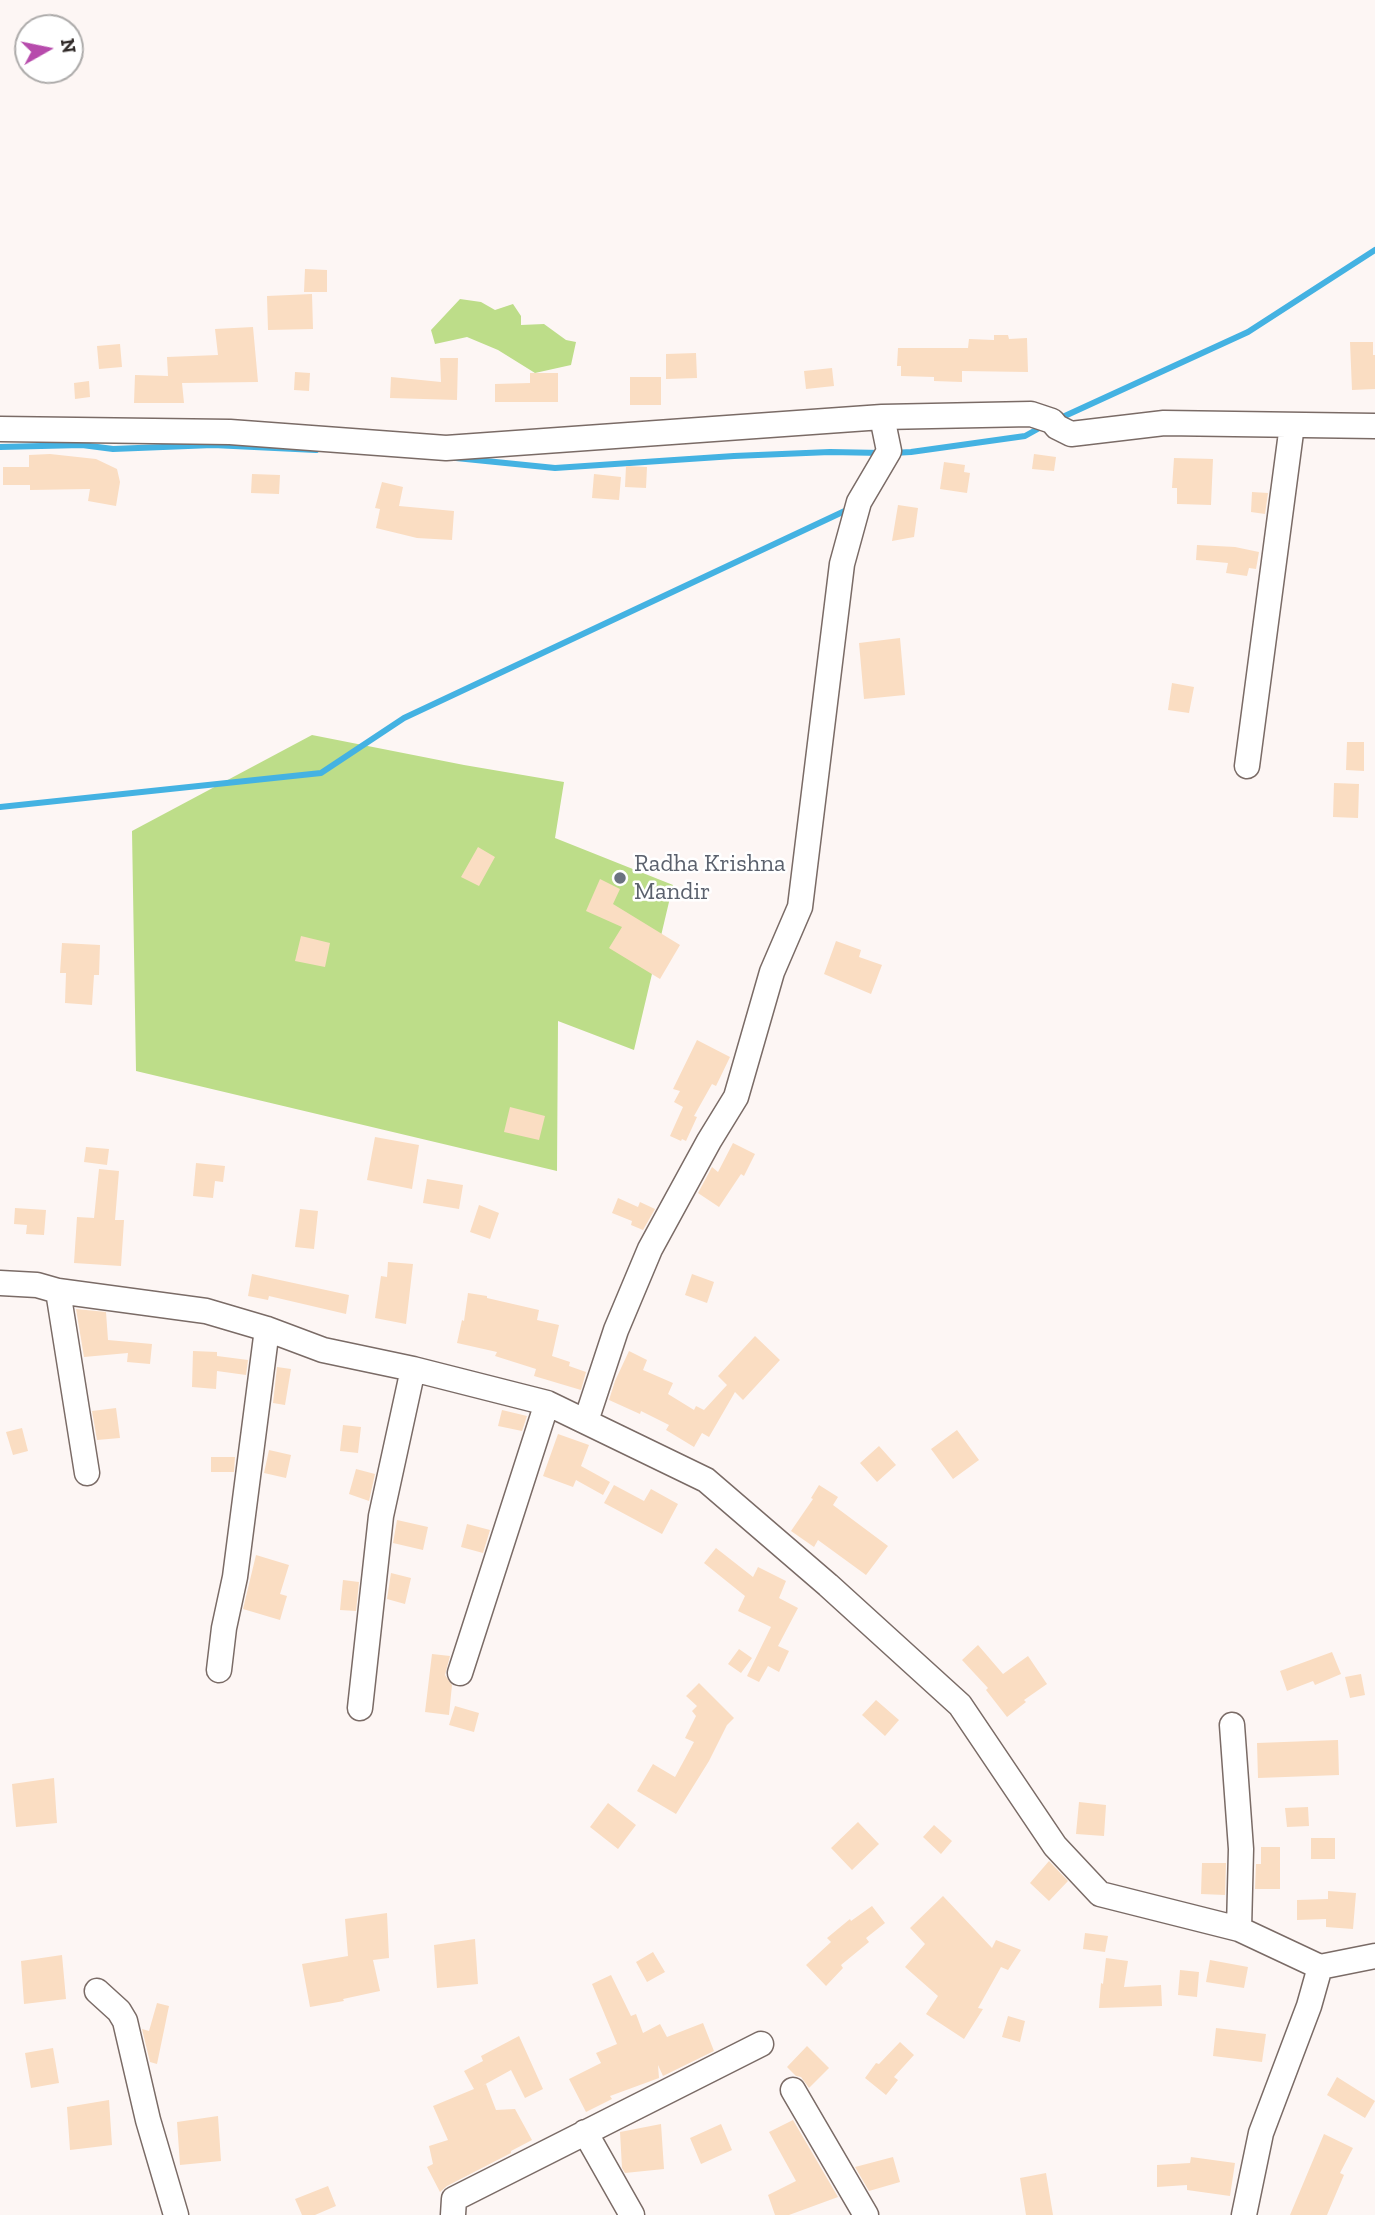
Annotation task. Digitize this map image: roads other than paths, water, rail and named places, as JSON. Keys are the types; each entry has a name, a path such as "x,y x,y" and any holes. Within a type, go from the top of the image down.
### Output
{"street":[{"path":"0,429 230,432 446,448 882,417 1031,414 1052,421 1057,427 1071,434 1164,423 1375,426"},
{"path":"586,1422 616,1330 650,1249 736,1097 772,972 800,907 842,564 859,502 889,450 882,417"},
{"path":"1247,766 1292,425"},
{"path":"0,1283 37,1285 58,1291 206,1311 267,1329 323,1350 547,1402 706,1480 828,1585 960,1705 1055,1846 1100,1894 1239,1929 1320,1967 1375,1956"},
{"path":"58,1291 87,1473"},
{"path":"219,1670 224,1628 235,1577 267,1329"},
{"path":"360,1708 382,1516 413,1369"},
{"path":"460,1673 547,1402"},
{"path":"1232,1725 1241,1849 1239,1929"},
{"path":"1244,2215 1261,2133 1309,2006 1320,1967"},
{"path":"97,1991 119,2011 125,2021 148,2120 176,2215"},
{"path":"453,2215 454,2199 761,2044"},
{"path":"793,2090 866,2215"},
{"path":"585,2132 632,2215"}],"waterway":[{"path":"1056,420 1248,332 1375,250"},
{"path":"893,453 1025,436 1043,426"},
{"path":"0,447 82,445 113,449 213,445 316,450"},
{"path":"456,458 555,468 734,456 882,453"},
{"path":"0,807 321,773 404,718 849,509"}],"place":[{"name":"Radha Krishna Mandir","path":"620,878"}]}
